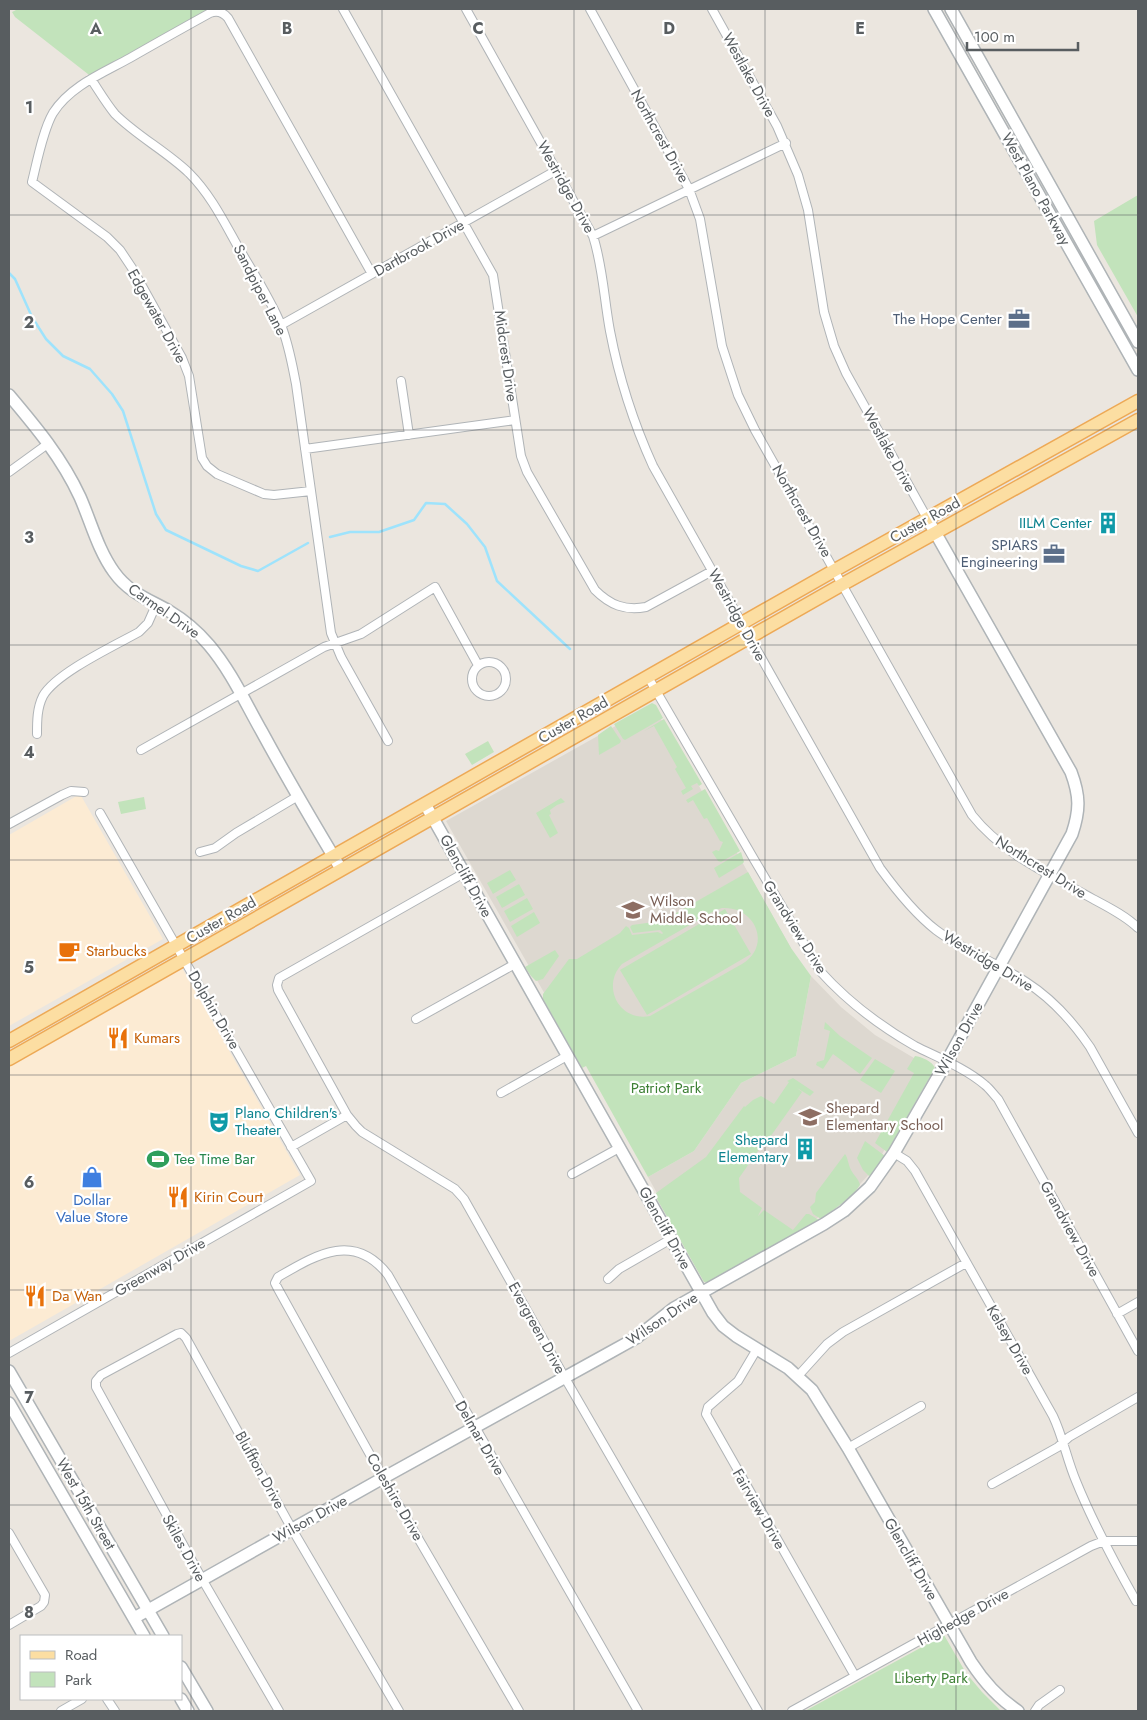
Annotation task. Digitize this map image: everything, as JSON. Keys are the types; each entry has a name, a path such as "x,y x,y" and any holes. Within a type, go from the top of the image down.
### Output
{"main road":[{"name":"Custer Road","path":"9,1041 835,570 1138,401"},
{"name":"Custer Road","path":"9,1059 843,584 1138,420"},
{"path":"75,1004 83,1016"}],"street":[{"name":"Midcrest Drive","path":"343,9 493,275 521,456 527,472 595,590 605,600 623,608 637,609 646,607 712,571"},
{"name":"Westridge Drive","path":"466,9 593,236 599,256 619,371 628,405 653,466 880,868 913,909 935,929 951,941 1026,982 1045,996 1071,1022 1090,1047 1138,1133"},
{"name":"Northcrest Drive","path":"590,9 689,189 702,227 722,346 738,395 755,430 972,815 1001,845 1118,913 1138,928"},
{"name":"Westlake Drive","path":"712,9 786,143 808,210 824,312 834,346 846,373 1071,772 1079,795 1077,819 1072,834 1050,875"},
{"name":"West Plano Parkway","path":"934,9 1138,370"},
{"name":"West Plano Parkway","path":"951,9 1138,342"},
{"path":"91,80 214,12 222,13 228,18 372,274"},
{"name":"Edgewater Drive","path":"91,80 72,91 52,115 32,182 107,237 120,250 132,268 182,358 189,376 202,458 207,466 217,474 264,494 284,495 311,491"},
{"name":"Sandpiper Lane","path":"91,80 115,114 170,156 190,174 208,195 222,217 281,326 290,354 334,643"},
{"path":"593,236 786,143"},
{"name":"Dartbrook Drive","path":"281,326 557,170"},
{"path":"1034,185 1048,190 1076,229"},
{"path":"401,381 409,435"},
{"name":"Carmel Drive","path":"9,395 48,443 80,496 103,553 115,572 129,588 144,599 187,623 204,639 229,672 341,869"},
{"path":"305,449 515,420"},
{"path":"9,472 48,443"},
{"path":"141,750 324,647 360,634 435,587 478,665"},
{"path":"37,734 39,707 43,696 50,686 61,676 139,632 148,623 156,605"},
{"path":"334,643 388,741"},
{"path":"491,661 503,668 507,681 505,688 500,693 494,696 487,696 475,690 472,676 478,665 491,661"},
{"name":"Grandview Drive","path":"648,677 820,970 852,1002 884,1027 916,1046 947,1061 986,1085 998,1099 1138,1350"},
{"path":"9,824 71,791 84,792"},
{"path":"200,852 215,848 236,832 298,796"},
{"name":"Glencliff Drive","path":"424,804 713,1313 723,1326 798,1376 819,1400 971,1662 982,1678 1004,1702 1018,1711"},
{"name":"Dolphin Drive","path":"100,813 311,1181"},
{"name":"Evergreen Drive","path":"464,873 279,978 278,990 347,1115 356,1126 362,1132 460,1193 758,1711"},
{"name":"Wilson Drive","path":"134,1618 631,1341 674,1308 844,1211 872,1185 894,1153 1050,875"},
{"path":"416,1019 515,964"},
{"path":"502,1093 568,1056"},
{"path":"292,1147 347,1115"},
{"path":"572,1174 619,1148"},
{"name":"Kelsey Drive","path":"894,1153 907,1161 915,1171 1053,1416 1064,1442 1081,1495 1104,1541 1106,1549 1136,1601"},
{"name":"Greenway Drive","path":"9,1353 311,1181"},
{"path":"608,1279 619,1269 671,1239"},
{"name":"Delmar Drive","path":"276,1280 289,1271 327,1252 346,1250 354,1251 376,1262 388,1275 638,1711"},
{"path":"798,1376 827,1344 843,1332 966,1263"},
{"name":"Coleshire Drive","path":"276,1280 277,1287 383,1478 519,1711"},
{"path":"1117,1314 1138,1302"},
{"name":"Skiles Drive","path":"181,1333 102,1375 96,1381 98,1392 202,1579 279,1711"},
{"name":"Bluffton Drive","path":"181,1333 186,1338 292,1529 398,1711"},
{"name":"Fairview Drive","path":"757,1350 738,1382 713,1402 708,1407 706,1414 856,1676"},
{"name":"West 15th Street","path":"9,1372 162,1635"},
{"path":"992,1484 1058,1447 1069,1437 1138,1397"},
{"name":"West 15th Street","path":"9,1403 143,1635"},
{"path":"848,1448 921,1406"},
{"path":"9,1532 45,1595 41,1606 9,1625"},
{"name":"Highedge Drive","path":"792,1711 1091,1546 1104,1541 1138,1541"},
{"path":"182,1670 207,1711"},
{"path":"1035,1711 1039,1705 1060,1690"},
{"path":"61,1711 80,1700"},
{"path":"109,1700 115,1711"},
{"path":"181,1700 188,1711"}],"shaded area":[{"name":"Wilson Middle School","path":"653,705 791,948 586,1066 446,821"},
{"path":"80,794 163,939 9,1026 9,835"},
{"path":"182,968 300,1175 9,1341 9,1066"},
{"name":"Shepard Elementary School","path":"811,976 841,1007 875,1035 931,1068 873,1170 850,1195 826,1213 706,1281 648,1177 694,1151 741,1083 796,1056"}],"green space":[{"path":"18,9 213,9 93,78 15,17 12,12"},
{"path":"1138,195 1138,317 1097,245 1094,221"},
{"path":"652,703 656,705 663,718 625,740 623,739 614,724"},
{"path":"664,719 702,784 699,786 697,783 691,786 693,789 683,795 681,791 686,788 675,769 677,767 654,726 644,731"},
{"path":"611,726 621,741 599,755 598,735"},
{"path":"488,741 494,752 472,765 465,754"},
{"path":"705,789 740,851 721,862 718,861 712,852 719,851 723,842 720,841 707,818 704,819 693,800 688,803 686,800"},
{"path":"144,797 146,809 121,814 118,802"},
{"path":"561,798 565,802 550,810 551,814 549,815 558,833 550,838 536,813"},
{"path":"741,852 744,862 719,878 714,868"},
{"path":"510,870 516,880 493,894 487,883"},
{"name":"Patriot Park","path":"748,872 791,948 811,976 796,1056 741,1083 694,1151 648,1177 586,1066 582,1068 543,999 543,994 569,959 577,959 620,933 626,926 632,935 658,932 662,934 660,930 633,933 630,927 632,925 664,920","holes":["722,908 734,909 744,913 751,920 756,928 758,938 751,956 742,964 650,1016 630,1014 622,1008 613,992 613,982 622,964 714,911"]},
{"path":"519,884 525,895 502,908 496,897"},
{"path":"527,898 533,909 510,922 504,911"},
{"path":"725,909 751,954 647,1015 620,970"},
{"path":"534,912 540,923 517,937 511,926"},
{"path":"555,950 559,956 543,979 536,981 525,967"},
{"path":"825,1022 840,1036 872,1058 860,1074 833,1054 823,1069 816,1065 817,1062 824,1060 830,1031 824,1029"},
{"path":"915,1056 932,1063 935,1068 887,1152 875,1143 914,1073 907,1069"},
{"path":"875,1059 895,1071 881,1093 860,1080"},
{"path":"793,1078 814,1092 810,1096 797,1088 802,1092 763,1147 756,1142 754,1144 760,1148 739,1178 740,1192 762,1208 758,1216 764,1210 793,1230 806,1214 819,1220 708,1282 704,1282 657,1199 656,1193 706,1157 744,1106 761,1096 774,1104 789,1082 787,1081"},
{"path":"865,1141 885,1156 869,1176 863,1170 857,1158"},
{"path":"845,1154 851,1170 860,1185 852,1196 821,1219 813,1214 810,1207 815,1202 816,1193"},
{"name":"Liberty Park","path":"944,1635 966,1673 1001,1711 805,1711"}],"waterway":[{"path":"9,273 15,279 32,317 46,339 63,356 90,369 112,394 123,411 156,514 166,530 241,566 258,571 308,543"},
{"path":"330,537 350,532 379,532 414,520 426,503 445,504 467,524 485,547 497,581 570,649"}],"place":[{"name":"The Hope Center","path":"1019,319"},
{"name":"IILM Center","path":"1108,523"},
{"name":"SPIARS Engineering","path":"1054,554"},
{"name":"Wilson Middle School","path":"633,910"},
{"name":"Starbucks","path":"69,951"},
{"name":"Kumars","path":"118,1038"},
{"name":"Shepard Elementary School","path":"810,1117"},
{"name":"Plano Children's Theater","path":"219,1122"},
{"name":"Shepard Elementary","path":"805,1149"},
{"name":"Tee Time Bar","path":"158,1159"},
{"name":"Dollar Value Store","path":"92,1177"},
{"name":"Kirin Court","path":"178,1197"},
{"name":"Da Wan","path":"35,1296"}]}
